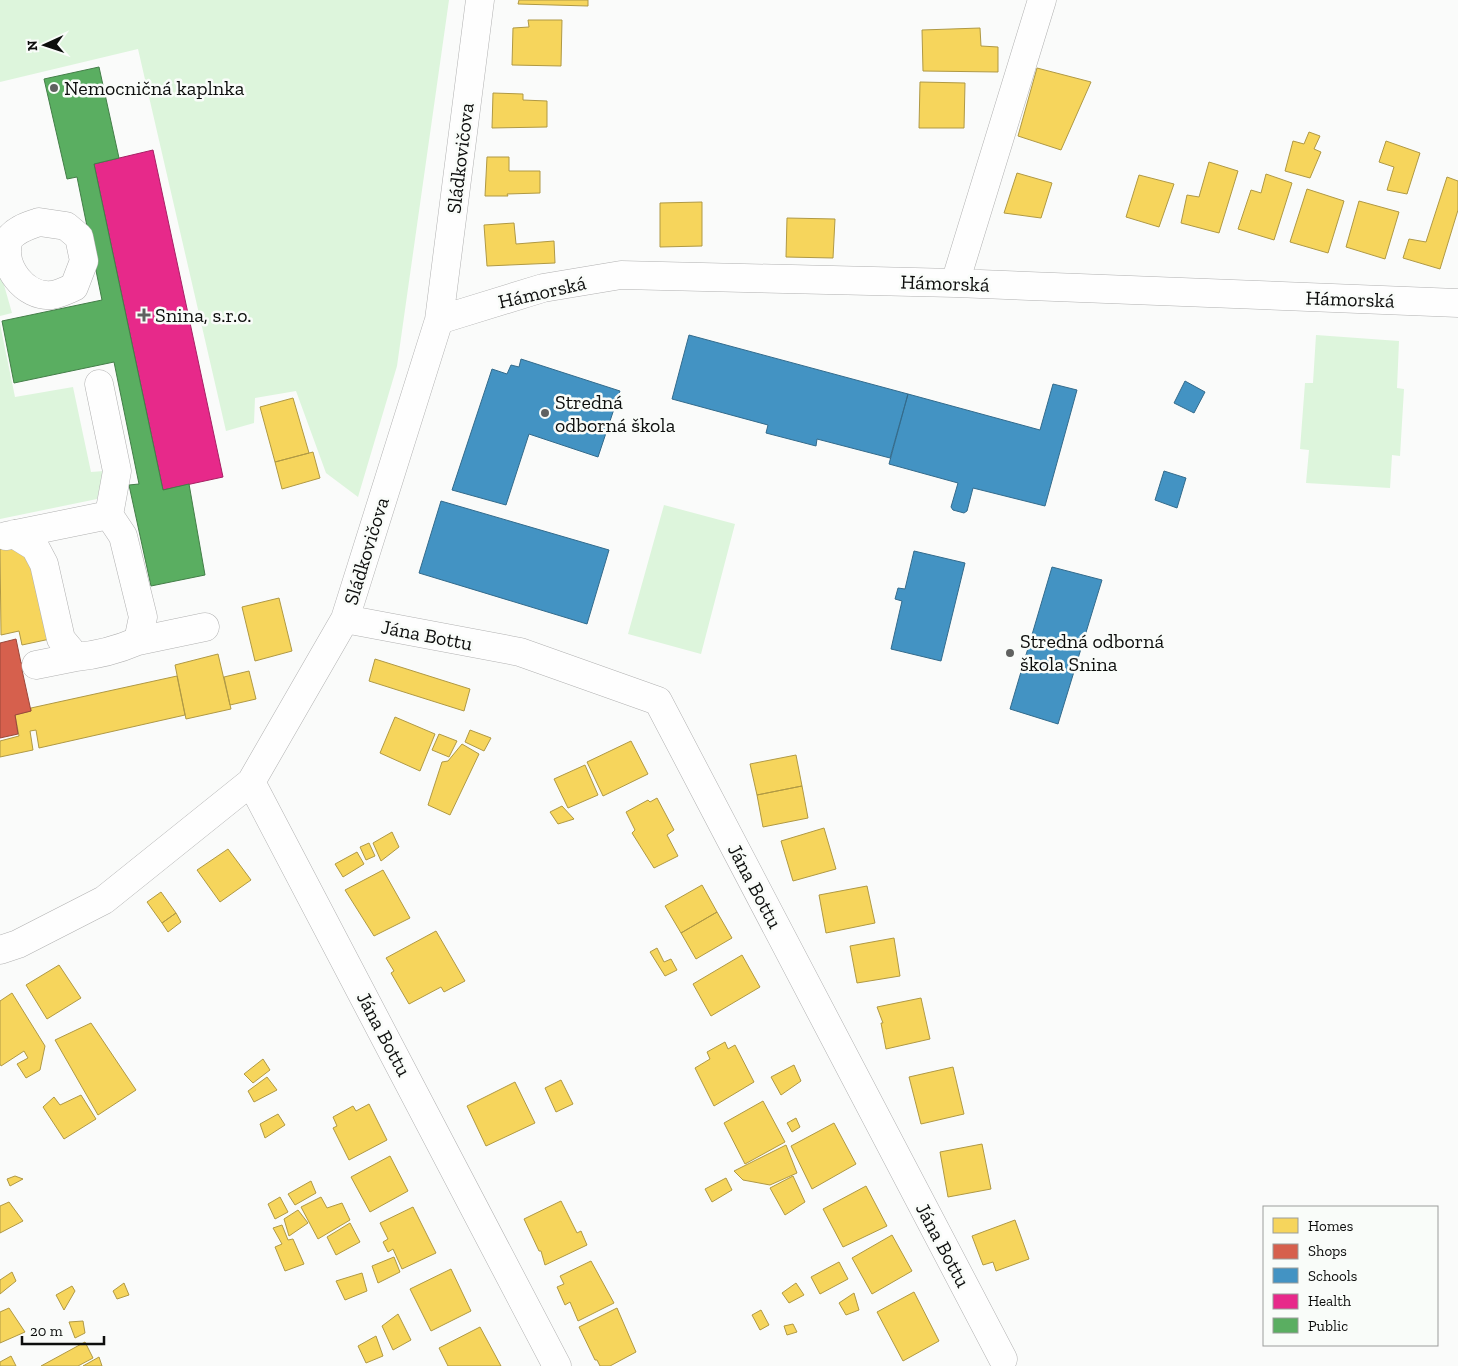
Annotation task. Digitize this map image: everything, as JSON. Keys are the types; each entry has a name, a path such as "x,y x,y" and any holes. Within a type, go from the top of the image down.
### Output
{"street":[{"name":"Sládkovičova","path":"0,950 18,944 104,900 252,782 345,619 438,320 480,0"},
{"path":"955,283 1042,0"},
{"name":"Hámorská","path":"438,320 543,288 621,276 955,283 1458,303"},
{"path":"99,384 117,471 109,515 123,536 143,617 138,641"},
{"path":"7,536 109,515"},
{"path":"7,536 35,547 44,564 61,639 76,657"},
{"name":"Jána Bottu","path":"345,619 520,652 658,701 1003,1359"},
{"path":"36,665 76,657 98,655 120,649 138,641 205,627"},
{"name":"Jána Bottu","path":"252,782 557,1366"}],"green space":[{"path":"0,0 449,0 397,366 358,497 326,473 296,391 255,398 254,423 226,431 138,49 0,82"},
{"path":"0,271 12,313 0,316"},
{"path":"0,324 15,397 73,387 91,472 104,471 97,499 0,519"},
{"path":"1316,335 1399,341 1397,388 1404,389 1400,456 1392,455 1390,488 1306,483 1309,450 1300,449 1305,383 1313,383"},
{"path":"664,505 735,524 701,654 628,634"}],"building: Homes":[{"path":"519,0 588,0 588,6 518,4"},
{"path":"528,20 562,20 561,66 512,65 513,28 529,27"},
{"path":"980,28 981,46 998,47 998,72 923,71 922,30"},
{"path":"1037,68 1091,82 1061,150 1018,136"},
{"path":"920,82 965,83 964,128 919,128"},
{"path":"493,93 523,94 523,100 547,101 547,127 492,128"},
{"path":"1309,132 1320,136 1314,149 1321,152 1310,178 1285,171 1293,141 1304,144"},
{"path":"1386,141 1420,153 1407,194 1387,190 1394,167 1379,162"},
{"path":"487,157 509,157 509,171 540,171 540,193 485,196"},
{"path":"1209,162 1238,171 1219,233 1181,223 1187,195 1199,197"},
{"path":"1017,173 1052,183 1041,218 1004,213"},
{"path":"1266,174 1292,183 1274,240 1238,229 1251,190 1261,193"},
{"path":"1139,175 1174,184 1159,227 1126,217"},
{"path":"1447,177 1458,181 1458,210 1440,269 1403,258 1409,239 1426,242"},
{"path":"1307,189 1344,201 1328,253 1290,242"},
{"path":"1359,201 1399,212 1385,259 1346,247"},
{"path":"702,202 702,246 660,247 660,203"},
{"path":"787,218 835,219 833,258 786,257"},
{"path":"514,223 516,244 554,241 555,263 487,266 484,225"},
{"path":"293,398 309,453 275,462 260,407"},
{"path":"313,452 320,478 282,489 275,462"},
{"path":"0,549 17,549 26,554 31,564 50,639 22,645 19,631 1,635"},
{"path":"279,598 292,651 255,661 242,607"},
{"path":"218,654 231,709 186,719 175,665"},
{"path":"375,659 470,689 464,711 369,681"},
{"path":"249,671 256,699 230,705 224,677"},
{"path":"177,676 185,715 39,748 36,730 30,731 33,750 0,757 0,741 19,736 15,715 31,711 31,708"},
{"path":"395,717 435,734 420,771 380,753"},
{"path":"470,730 491,738 484,751 465,742"},
{"path":"439,734 457,741 449,757 432,750"},
{"path":"631,741 648,774 603,796 587,762"},
{"path":"462,744 479,754 450,815 428,805 442,762 448,761"},
{"path":"796,755 802,786 757,795 750,764"},
{"path":"585,765 598,795 568,808 554,779"},
{"path":"802,786 808,818 763,827 757,795"},
{"path":"657,798 674,830 667,835 678,856 654,868 632,833 635,830 626,812 648,800 650,802"},
{"path":"562,806 574,819 558,824 550,812"},
{"path":"824,828 836,869 793,881 781,841"},
{"path":"392,832 399,847 381,861 373,843"},
{"path":"369,843 375,856 366,860 360,847"},
{"path":"228,849 251,880 220,902 197,870"},
{"path":"357,852 364,864 343,877 335,864"},
{"path":"383,870 410,918 374,936 345,890"},
{"path":"702,885 717,912 681,933 665,906"},
{"path":"867,886 875,923 826,933 819,895"},
{"path":"161,892 176,913 162,923 147,902"},
{"path":"717,912 732,938 696,959 681,933"},
{"path":"176,913 181,922 168,932 162,923"},
{"path":"436,931 465,981 444,992 441,987 409,1004 391,973 394,971 386,958"},
{"path":"894,938 900,976 857,983 850,946"},
{"path":"657,948 664,962 671,959 677,970 665,976 650,952"},
{"path":"742,955 760,987 711,1016 693,984"},
{"path":"59,965 81,998 47,1019 26,985"},
{"path":"12,993 45,1046 40,1070 26,1078 17,1064 28,1058 24,1051 1,1066 0,1064 0,1001"},
{"path":"921,998 930,1039 886,1049 881,1023 883,1023 877,1007"},
{"path":"91,1023 136,1090 98,1115 55,1040"},
{"path":"725,1042 728,1049 735,1045 754,1082 714,1106 695,1068 710,1059 707,1052"},
{"path":"263,1059 270,1070 253,1083 244,1074"},
{"path":"794,1065 801,1081 781,1095 771,1077"},
{"path":"953,1067 964,1114 921,1124 909,1077"},
{"path":"267,1077 277,1090 254,1102 248,1091"},
{"path":"561,1080 573,1104 556,1112 545,1088"},
{"path":"515,1082 535,1123 486,1146 467,1106"},
{"path":"81,1095 96,1119 64,1139 43,1107 54,1097 60,1105"},
{"path":"763,1101 785,1142 745,1164 724,1123"},
{"path":"369,1104 387,1140 349,1160 333,1128 337,1126 333,1117 353,1106 356,1111"},
{"path":"278,1114 285,1125 265,1138 260,1124"},
{"path":"796,1118 800,1127 792,1132 787,1123"},
{"path":"834,1123 856,1164 812,1189 791,1146"},
{"path":"982,1144 991,1189 948,1197 940,1152"},
{"path":"786,1145 797,1173 770,1185 743,1180 734,1171"},
{"path":"390,1156 408,1191 370,1212 351,1177"},
{"path":"15,1176 23,1179 10,1186 7,1179"},
{"path":"793,1176 805,1202 785,1215 770,1188"},
{"path":"726,1178 732,1190 712,1202 705,1189"},
{"path":"311,1181 316,1193 295,1205 288,1194"},
{"path":"866,1186 887,1226 843,1247 823,1209"},
{"path":"280,1197 288,1212 275,1219 268,1204"},
{"path":"321,1197 327,1208 342,1203 350,1220 318,1239 301,1207"},
{"path":"561,1201 577,1233 581,1231 587,1245 545,1265 541,1251 539,1251 524,1219"},
{"path":"9,1202 23,1221 0,1233 0,1206"},
{"path":"413,1207 436,1253 402,1269 393,1249 388,1252 383,1242 388,1239 380,1223"},
{"path":"298,1210 308,1223 289,1236 284,1219"},
{"path":"1015,1220 1029,1259 996,1271 993,1262 983,1265 972,1236"},
{"path":"350,1223 360,1242 336,1255 327,1237"},
{"path":"282,1225 288,1240 293,1239 304,1264 285,1271 275,1247 282,1244 273,1228"},
{"path":"892,1235 912,1271 872,1294 852,1258"},
{"path":"394,1257 400,1272 378,1283 372,1266"},
{"path":"591,1261 614,1303 578,1321 570,1302 565,1305 557,1287 564,1284 560,1276"},
{"path":"839,1262 848,1279 820,1294 811,1277"},
{"path":"451,1269 471,1311 431,1331 410,1289"},
{"path":"12,1272 16,1281 0,1294 0,1280"},
{"path":"362,1273 367,1291 345,1300 336,1281"},
{"path":"124,1283 129,1295 117,1299 113,1291"},
{"path":"796,1283 804,1295 789,1303 782,1293"},
{"path":"72,1286 75,1291 64,1310 56,1295"},
{"path":"914,1292 939,1341 903,1361 877,1312"},
{"path":"854,1293 859,1310 846,1315 839,1303"},
{"path":"9,1308 25,1332 0,1343 0,1312"},
{"path":"617,1308 636,1352 610,1366 600,1366 597,1360 595,1360 579,1327"},
{"path":"761,1310 769,1325 760,1330 752,1315"},
{"path":"398,1314 411,1340 393,1350 382,1326"},
{"path":"83,1321 85,1333 75,1338 69,1322"},
{"path":"793,1324 797,1332 787,1335 784,1326"},
{"path":"480,1327 501,1366 448,1366 439,1348"},
{"path":"376,1336 383,1356 366,1363 358,1346"},
{"path":"85,1342 93,1358 78,1366 41,1366"},
{"path":"11,1356 16,1366 0,1366 0,1362"},
{"path":"99,1357 102,1366 83,1366"}],"building: Shops":[{"path":"16,639 21,663 25,663 26,669 22,670 31,711 15,715 18,734 0,738 0,643"}],"building: Schools":[{"path":"689,335 908,394 890,458 817,439 816,446 766,433 768,425 672,399"},
{"name":"Stredná odborná škola","path":"521,359 620,391 598,457 529,434 506,505 452,490 492,369 507,374 511,365 519,367"},
{"path":"1185,381 1205,392 1194,413 1174,403"},
{"path":"1053,384 1077,390 1045,506 973,488 967,511 964,513 953,510 951,507 958,483 889,464 908,394 1040,430"},
{"path":"1164,471 1186,478 1177,508 1155,500"},
{"path":"441,501 609,550 587,624 419,573"},
{"path":"914,551 965,563 941,661 891,649 902,601 895,599 898,588 905,589"},
{"path":"1052,567 1102,580 1058,724 1010,709"}],"building: Health":[{"path":"153,150 223,477 163,490 94,164"}],"building: Public":[{"path":"99,67 119,158 94,164 163,490 189,484 205,575 151,586 129,485 139,484 114,362 14,383 2,321 102,300 77,177 67,179 44,79"}],"place":[{"name":"Nemocničná kaplnka","path":"54,88"},
{"name":"Snina, s.r.o.","path":"144,315"},
{"name":"Stredná odborná škola","path":"545,413"},
{"name":"Stredná odborná škola Snina","path":"1010,653"}]}
